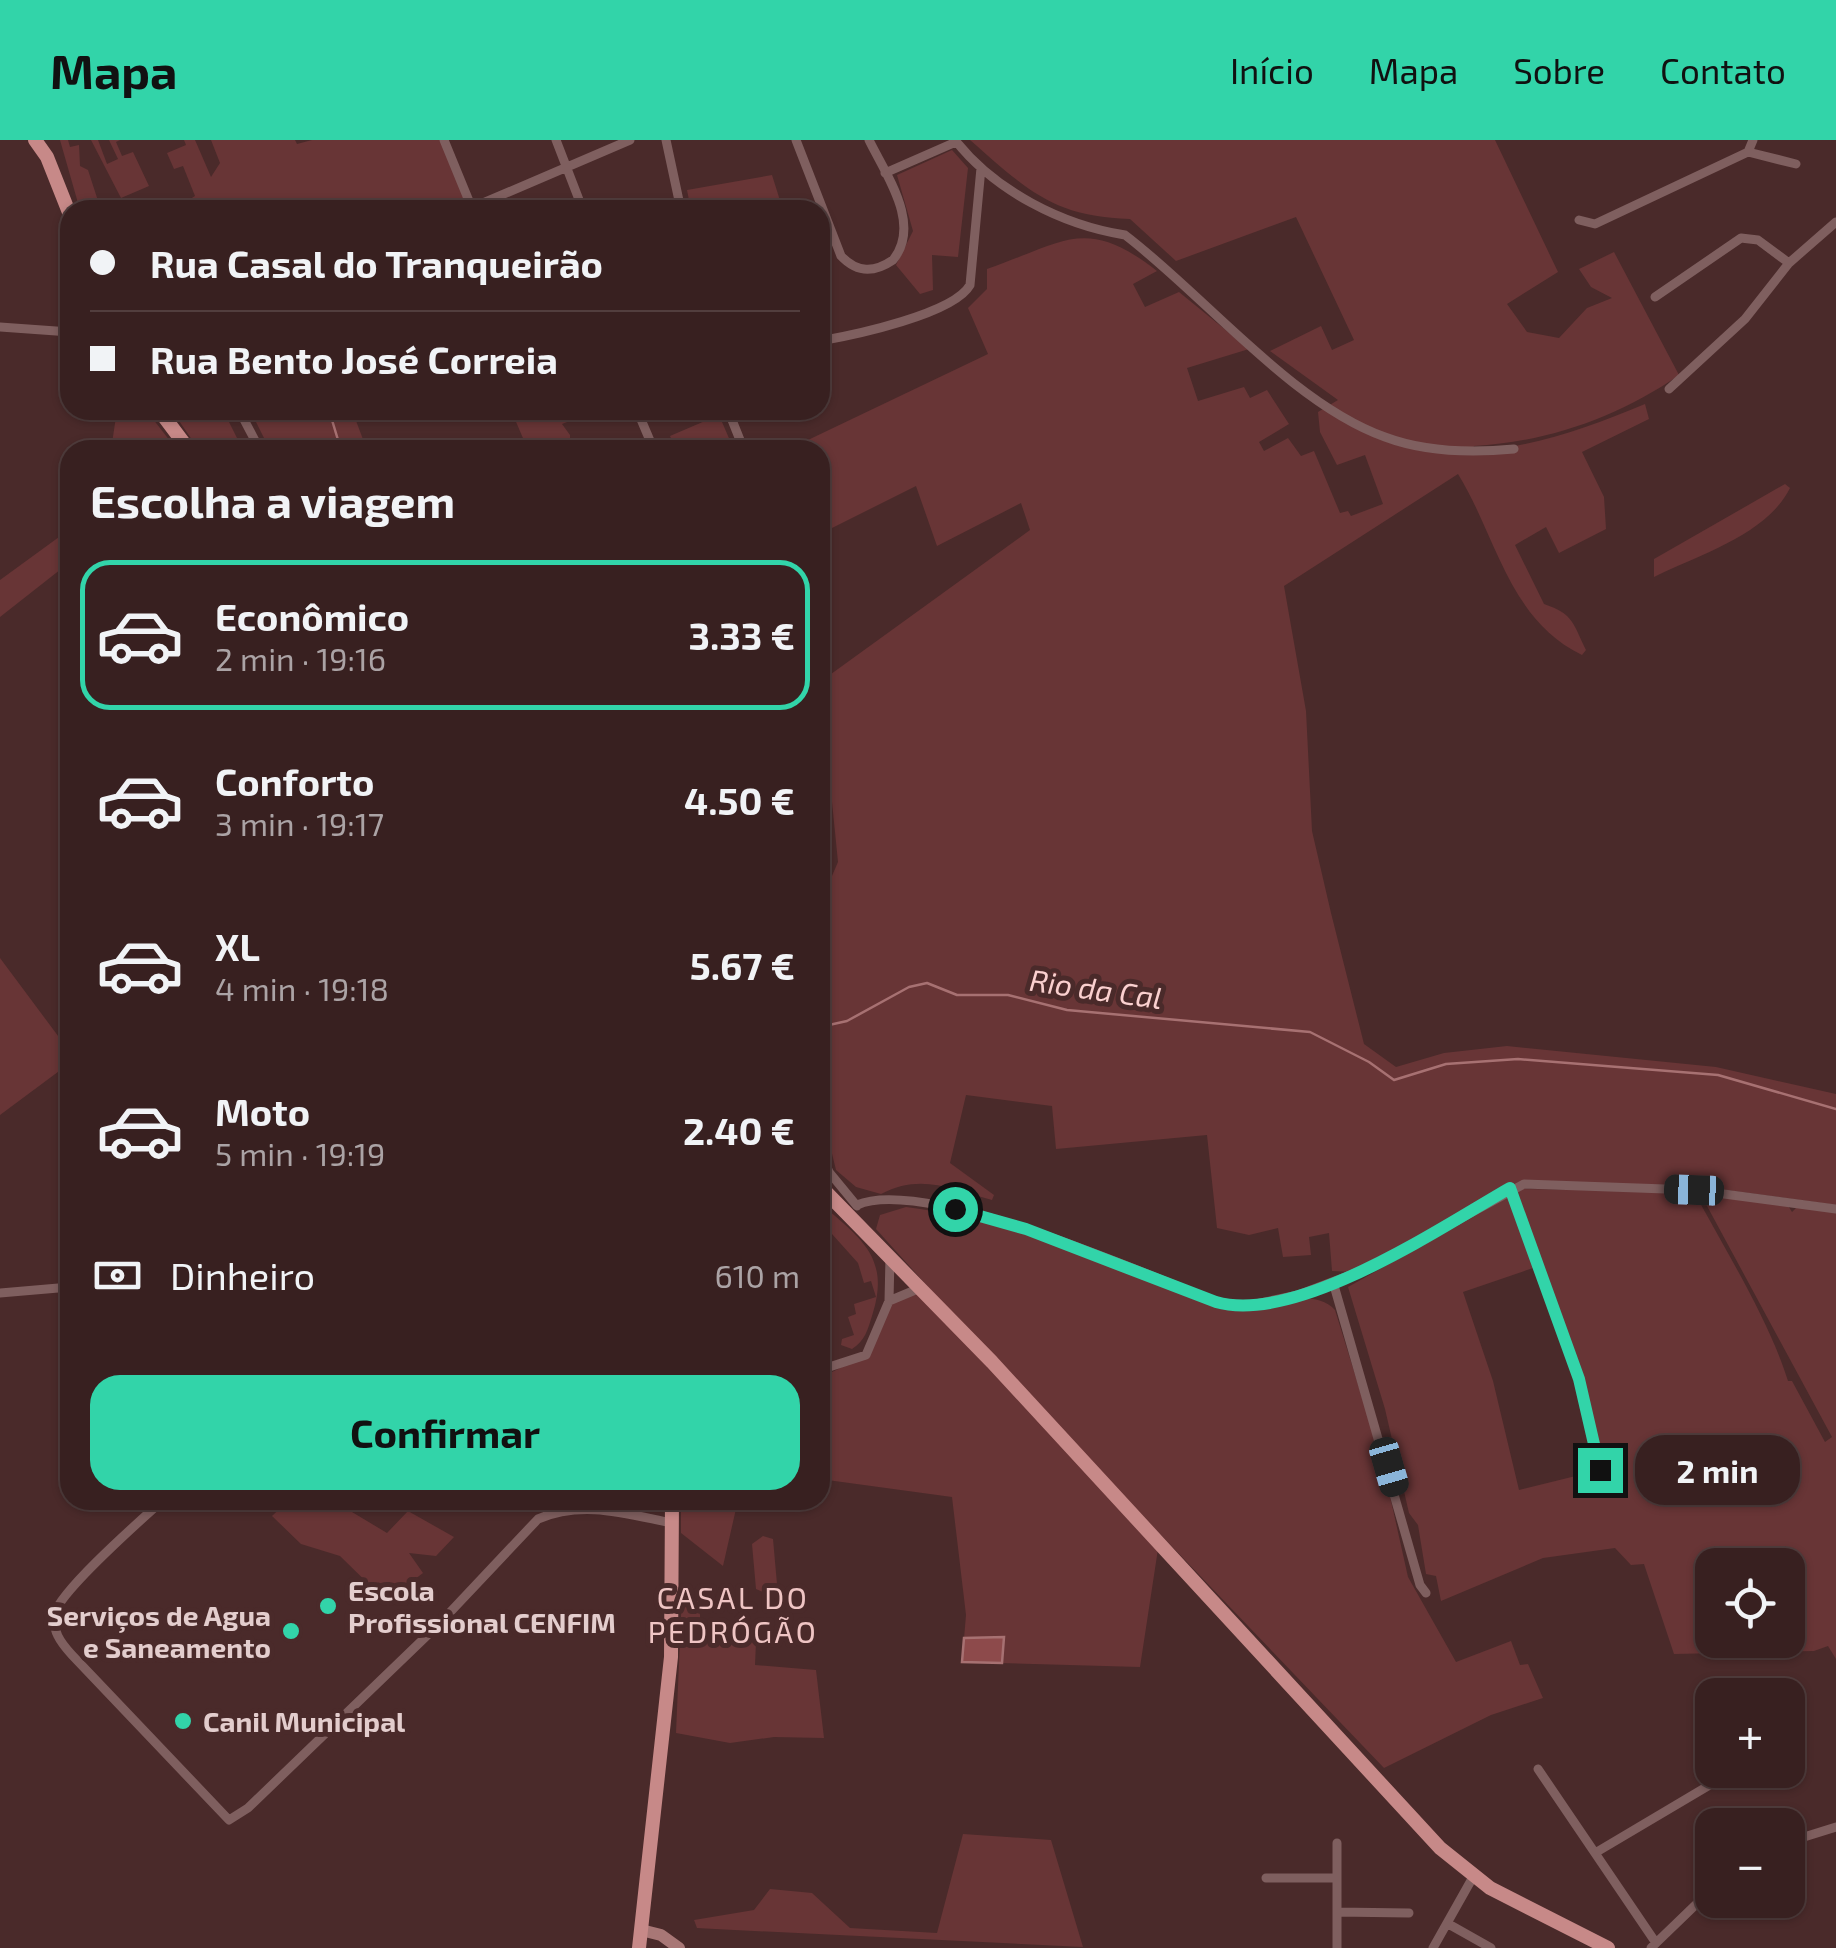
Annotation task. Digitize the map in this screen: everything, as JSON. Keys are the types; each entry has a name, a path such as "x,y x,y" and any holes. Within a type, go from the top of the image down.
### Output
{"main road":[{"path":"35,140 47,157 64,200"},
{"path":"46,140 47,157"},
{"path":"830,1194 853,1211 890,1256 1424,1831 1473,1877 1608,1948"},
{"path":"639,1948 671,1657 670,1510"}],"street":[{"path":"444,140 469,200"},
{"path":"556,140 579,200"},
{"path":"490,200 630,140"},
{"path":"666,140 678,200"},
{"path":"796,140 819,200"},
{"path":"830,228 841,256 851,267 883,267 900,251 904,222 869,140"},
{"path":"1748,152 1752,140"},
{"path":"885,173 956,141 981,168 1050,212 1086,229 1125,236 1323,403 1385,437 1471,453 1514,448"},
{"path":"1579,220 1595,224 1748,152 1796,164"},
{"path":"830,338 913,317 964,296 970,284 981,168"},
{"path":"1668,389 1745,319 1789,263 1836,222"},
{"path":"1654,297 1741,238 1758,240 1789,263"},
{"path":"0,327 60,331"},
{"path":"830,1175 853,1211 884,1201 955,1209 1026,1229 1230,1306 1298,1295 1374,1266 1510,1188 1524,1184 1694,1190 1836,1208"},
{"path":"1510,1188 1579,1379 1600,1470"},
{"path":"830,1367 866,1355 889,1302 890,1256"},
{"path":"1333,1282 1420,1585 1426,1593"},
{"path":"0,1293 60,1287"},
{"path":"889,1302 920,1288"},
{"path":"153,1510 68,1593 55,1614 54,1628 72,1655 229,1820 248,1808 395,1667 538,1519 563,1510"},
{"path":"623,1510 673,1524"},
{"path":"1538,1770 1653,1946 1695,1905"},
{"path":"1595,1853 1705,1788"},
{"path":"1805,1837 1836,1828"},
{"path":"1337,1843 1338,1948"},
{"path":"1433,1948 1473,1877"},
{"path":"1266,1878 1337,1878"},
{"path":"1337,1912 1409,1913"},
{"path":"1452,1926 1476,1944 1491,1948"},
{"path":"641,1930 661,1935 678,1948"}],"shaded area":[{"path":"60,140 68,140 70,147 79,145 80,166 88,170 98,200 77,200"},
{"path":"91,140 98,140 107,164 118,159 109,140 120,140 116,142 122,156 133,152 149,186 121,198"},
{"path":"184,140 195,140 211,177 220,163 211,140 295,140 297,144 312,140 440,140 465,200 189,200 195,196 183,166 174,169 167,153 186,145"},
{"path":"970,140 1495,140 1558,272 1507,304 1527,332 1559,338 1587,308 1612,298 1591,287 1579,269 1614,252 1679,375 1632,403 1581,425 1528,439 1474,446 1471,452 1560,435 1645,404 1649,419 1582,452 1604,497 1606,529 1559,553 1546,527 1515,545 1544,604 1567,616 1575,627 1586,650 1582,655 1557,639 1521,599 1458,474 1284,586 1306,711 1312,831 1331,913 1364,1044 1396,1067 1444,1053 1507,1046 1716,1067 1836,1094 1836,1205 1697,1186 1524,1181 1352,1272 1332,1271 1329,1233 1309,1237 1311,1255 1283,1257 1278,1228 1249,1235 1217,1228 1207,1135 1056,1149 1052,1106 966,1095 950,1163 994,1195 992,1200 923,1184 881,1194 856,1187 836,1170 830,1145 830,881 838,862 830,782 830,675 1030,530 1021,503 937,546 916,486 830,529 830,440 808,440 988,354 968,308 987,289 987,269 1056,243 1092,239 1111,243 1157,271 1133,284 1145,307 1179,292 1249,349 1187,368 1198,401 1244,387 1250,398 1267,390 1289,424 1259,442 1264,451 1288,438 1301,456 1314,451 1340,513 1348,511 1351,516 1383,504 1365,455 1337,465 1320,432 1318,412 1338,400 1270,351 1321,326 1332,350 1354,340 1296,217 1176,261 1130,219 1080,213 1060,206 1008,173"},
{"path":"952,150 968,168 958,257 932,255 933,290 920,294 896,265 913,231 897,175"},
{"path":"772,175 780,200 689,200 687,190"},
{"path":"116,420 154,420 169,440 112,440"},
{"path":"178,420 228,420 238,440 192,440"},
{"path":"255,420 356,420 363,440 265,440"},
{"path":"515,420 572,420 562,424 570,440 524,440"},
{"path":"707,420 721,420 730,440 672,440 670,436"},
{"path":"1785,484 1790,488 1765,519 1710,552 1654,577 1654,559"},
{"path":"60,536 60,570 0,617 0,580"},
{"path":"0,958 60,1039 60,1070 0,1115"},
{"path":"1515,1192 1694,1192 1759,1310 1788,1381 1792,1381 1825,1442 1832,1437 1700,1193 1787,1204 1792,1212 1798,1206 1836,1212 1836,1659 1828,1646 1805,1651 1805,1548 1695,1548 1695,1654 1674,1654 1644,1564 1631,1565 1615,1548 1543,1558 1441,1601 1436,1576 1426,1574 1418,1525 1409,1513 1385,1409 1348,1287 1509,1197 1536,1267 1463,1292 1493,1381 1519,1490 1600,1470 1581,1381"},
{"path":"906,1207 1028,1235 1225,1308 1298,1298 1312,1299 1335,1310 1383,1465 1408,1577 1456,1662 1511,1641 1520,1665 1528,1664 1543,1698 1491,1715 1384,1768 1004,1371 876,1229 880,1215"},
{"path":"830,1212 868,1251 878,1279 877,1296 867,1330 852,1349 841,1345 842,1339 854,1335 848,1317 856,1314 854,1304 876,1297 871,1281 864,1283 858,1263 832,1234"},
{"path":"918,1291 1158,1549 1140,1667 962,1662 966,1615 952,1497 830,1480 830,1373 866,1355 889,1301"},
{"path":"278,1510 349,1510 387,1533 408,1511 454,1537 436,1556 409,1553 423,1573 386,1601 340,1556 301,1544 272,1516"},
{"path":"681,1510 736,1510 723,1566 681,1533"},
{"path":"763,1536 773,1539 777,1584 765,1593 756,1589 752,1544"},
{"path":"682,1593 699,1593 701,1638 717,1643 756,1642 755,1665 816,1670 824,1738 774,1737 730,1743 676,1733"},
{"path":"1004,1637 1002,1663 962,1662 964,1638"},
{"path":"963,1834 1051,1840 1083,1947 697,1928 694,1920 754,1910 770,1889 812,1893 850,1928 937,1933"}],"waterway":[{"name":"Rio da Cal","path":"332,420 338,440"},
{"name":"Rio da Cal","path":"830,1025 847,1021 909,987 927,983 957,995 1008,995 1067,1010 1310,1032 1369,1062 1394,1080 1446,1064 1518,1059 1718,1075 1836,1109"}],"place":[{"name":"Escola Profissional CENFIM","path":"328,1606"},
{"name":"Serviços de Agua e Saneamento","path":"291,1631"},
{"name":"Canil Municipal","path":"183,1721"}],"district":[{"name":"CASAL DO PEDRÓGÃO","path":"733,1614"}],"route":[{"path":"955,1209 1026,1229 1216,1302 1246,1306 1298,1295 1374,1266 1510,1188 1579,1379 1600,1470"}]}
